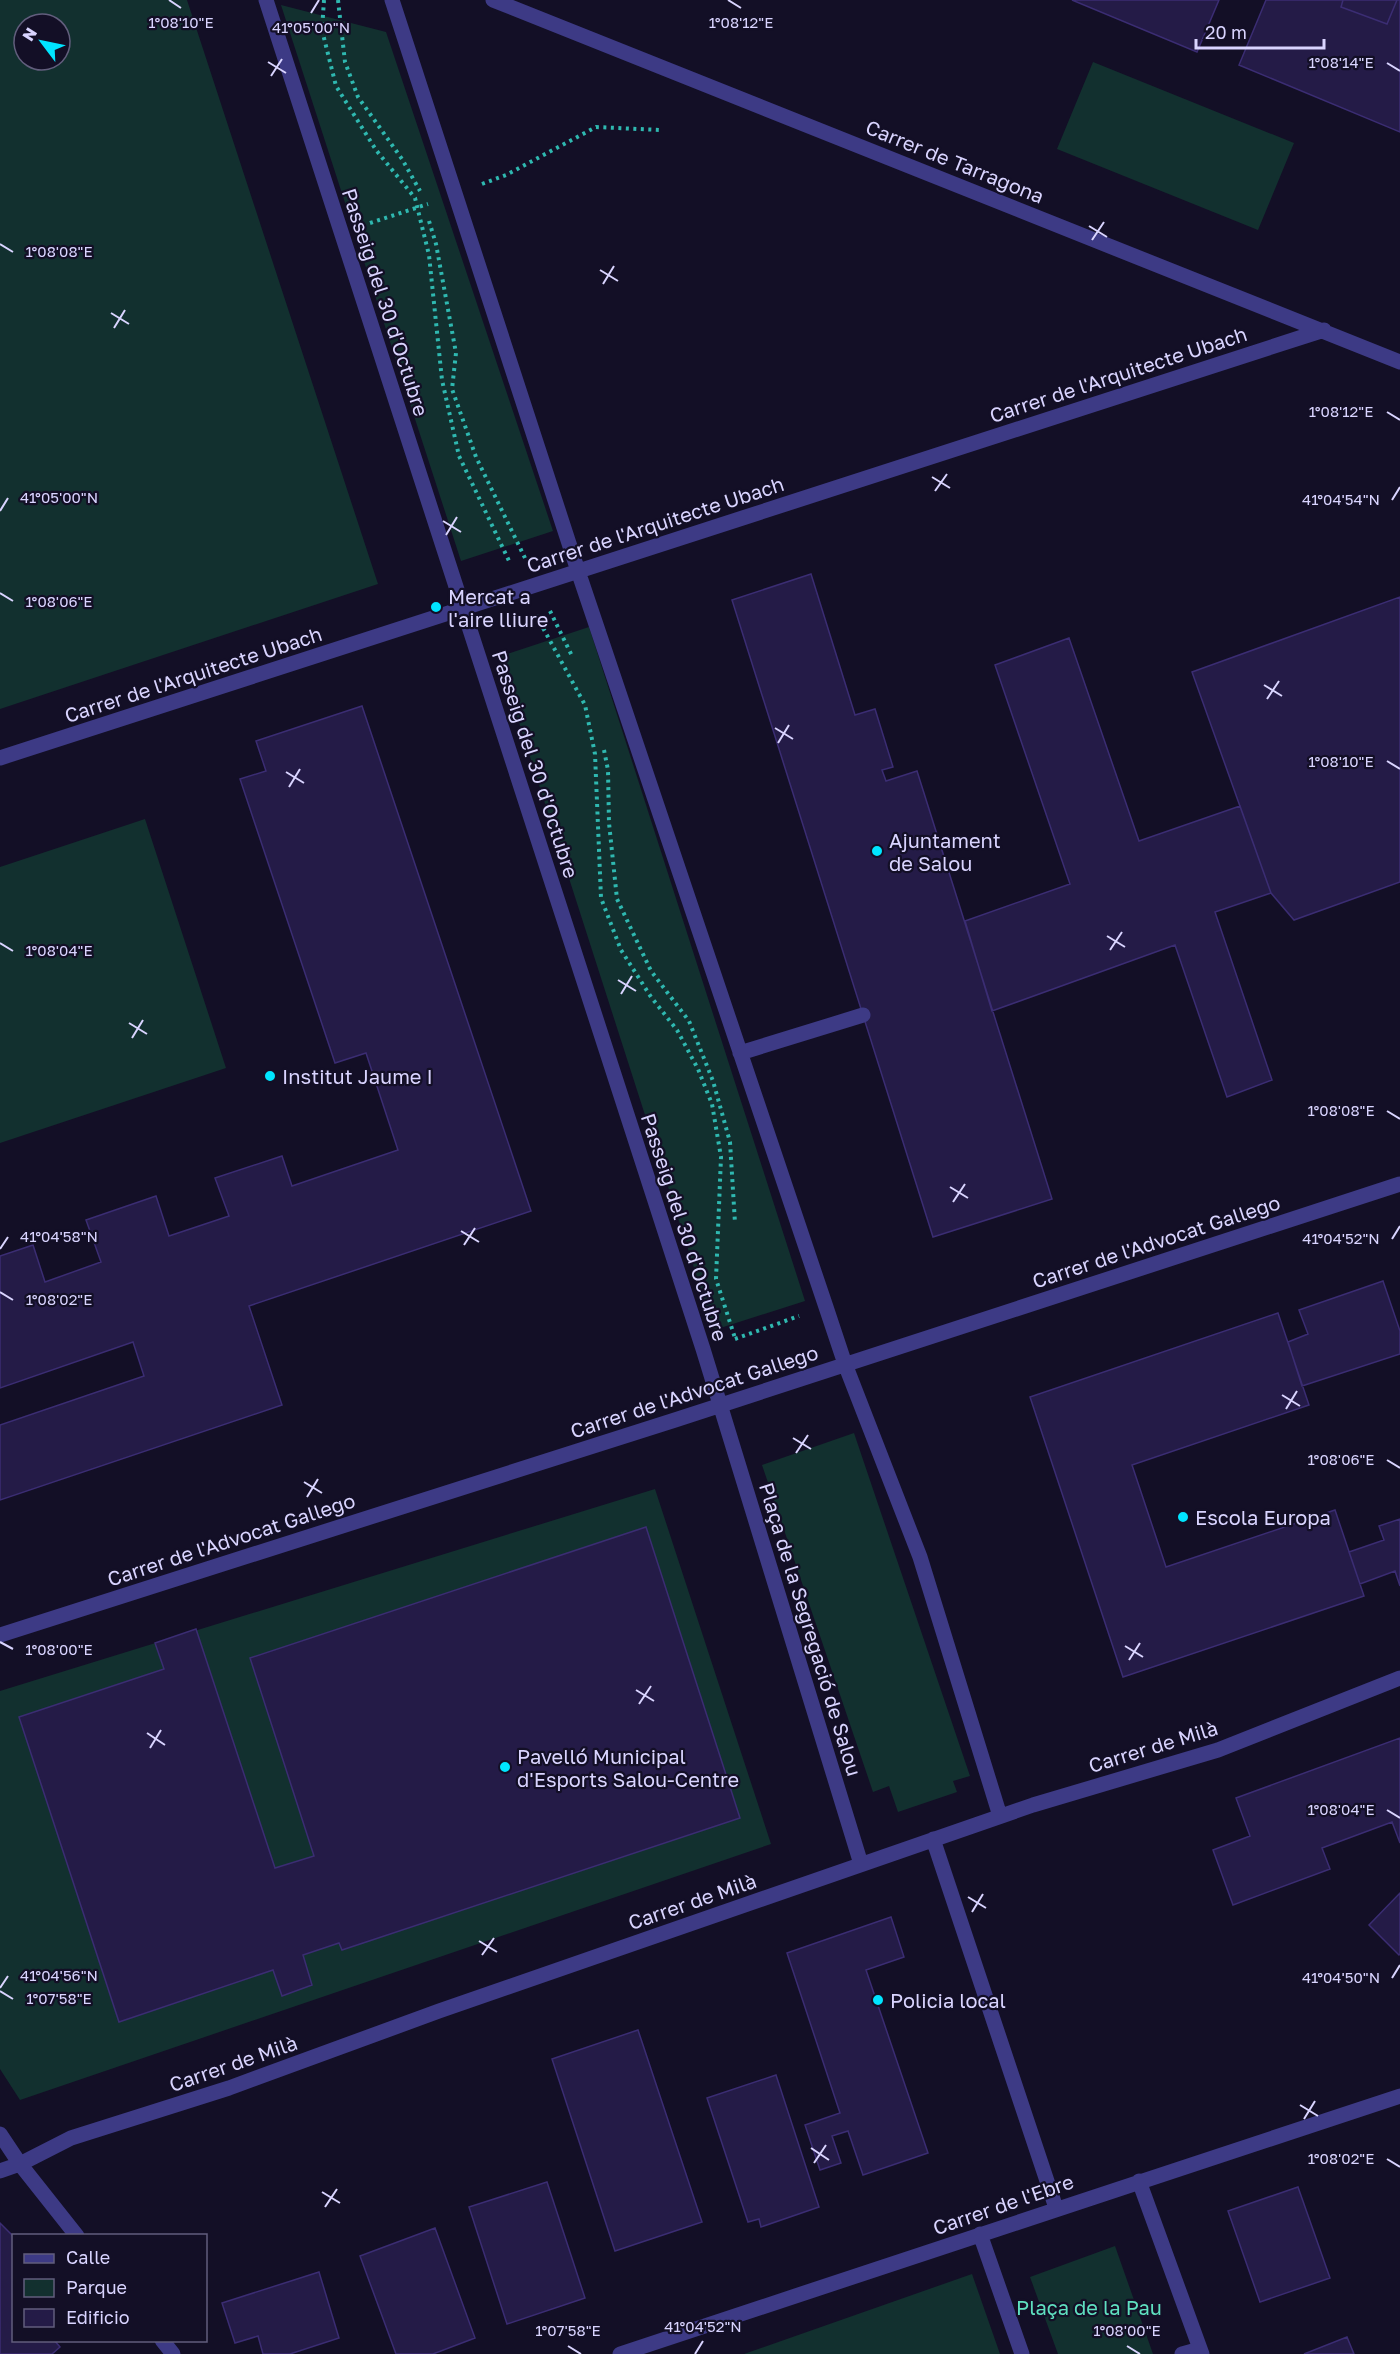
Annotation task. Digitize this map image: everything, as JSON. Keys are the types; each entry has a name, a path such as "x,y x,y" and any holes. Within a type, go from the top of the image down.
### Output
{"street":[{"name":"Passeig del 30 d'Octubre","path":"267,0 720,1405"},
{"path":"392,0 578,571 845,1364 920,1557 1000,1816"},
{"name":"Carrer de Tarragona","path":"493,0 1400,362"},
{"name":"Carrer de l'Arquitecte Ubach","path":"0,758 1324,330"},
{"path":"740,1053 863,1015"},
{"name":"Carrer de l'Advocat Gallego","path":"0,1635 720,1405 1400,1184"},
{"name":"Plaça de la Segregació de Salou","path":"720,1405 861,1864"},
{"name":"Carrer de Milà","path":"0,2171 20,2164 71,2138 229,2088 450,2007 1000,1816 1218,1750 1400,1678"},
{"path":"933,1839 1056,2208"},
{"name":"Carrer de l'Ebre","path":"620,2354 1400,2096"},
{"path":"0,2134 20,2164 76,2234"},
{"path":"1139,2181 1201,2351 1182,2354"},
{"path":"980,2234 1022,2354"},
{"path":"164,2342 173,2354"}],"path":[{"path":"324,0 322,30 336,86 376,150 415,198 429,255 442,380 459,456 523,589 585,705 595,754 601,898 621,950 651,997 677,1030 698,1069 712,1104 721,1156 716,1279 735,1338"},
{"path":"479,185 506,175 596,127 660,130"},
{"path":"366,224 432,202"},
{"path":"729,1341 808,1313"}],"green space":[{"path":"0,0 187,0 378,584 0,709"},
{"path":"281,5 386,32 553,531 461,561"},
{"path":"1093,62 1294,143 1258,230 1057,149"},
{"path":"589,627 805,1301 714,1330 498,657"},
{"path":"145,819 226,1068 0,1143 0,867"},
{"path":"854,1433 970,1776 953,1781 957,1792 898,1812 889,1786 873,1792 762,1465"},
{"name":"Pavelló Municipal d'Esports Salou-Centre","path":"655,1489 771,1844 20,2100 0,2069 0,1691"},
{"name":"Plaça de la Pau","path":"1115,2246 1153,2354 1058,2354 1030,2277"},
{"path":"972,2274 1000,2354 744,2354"}],"building":[{"path":"1072,0 1219,0 1197,52"},
{"path":"1266,0 1343,0 1341,7 1387,24 1397,0 1400,0 1400,132 1239,65"},
{"path":"1343,0 1397,0 1387,24 1341,7"},
{"name":"Ajuntament de Salou","path":"811,574 855,715 875,709 893,767 882,770 886,781 917,771 1052,1199 933,1237 732,600"},
{"path":"1400,597 1400,882 1294,920 1271,893 1192,672"},
{"path":"1069,638 1139,841 1240,806 1271,893 1215,912 1272,1080 1227,1097 1175,945 992,1011 965,921 1070,884 995,665"},
{"path":"362,706 531,1211 249,1306 282,1405 0,1500 0,1425 144,1376 133,1342 0,1388 0,1256 33,1245 45,1282 101,1262 86,1220 156,1196 169,1236 229,1216 215,1178 282,1156 292,1186 398,1150 366,1053 335,1063 240,779 266,771 256,741"},
{"path":"1383,1281 1400,1331 1400,1354 1302,1386 1288,1342 1308,1334 1299,1310"},
{"path":"1278,1313 1309,1405 1132,1465 1166,1567 1335,1510 1364,1596 1123,1677 1030,1397"},
{"path":"1400,1519 1400,1586 1395,1571 1360,1584 1349,1552 1384,1540 1379,1526"},
{"name":"Pavelló Municipal d'Esports Salou-Centre","path":"646,1527 740,1818 342,1950 339,1943 303,1955 312,1985 282,1996 273,1970 119,2022 19,1717 164,1669 155,1643 196,1629 275,1868 314,1856 250,1658"},
{"path":"1400,1738 1400,1843 1392,1822 1322,1848 1330,1869 1233,1905 1213,1850 1250,1836 1236,1798"},
{"path":"1400,1893 1400,1954 1399,1955 1369,1925"},
{"path":"891,1917 904,1957 866,1970 928,2153 863,2175 848,2131 832,2136 841,2163 820,2170 805,2125 840,2113 787,1953"},
{"path":"638,2030 702,2222 615,2251 552,2059"},
{"path":"776,2075 819,2207 761,2227 759,2219 748,2222 707,2098"},
{"path":"547,2182 585,2298 507,2324 469,2207"},
{"path":"1298,2187 1330,2278 1260,2302 1228,2211"},
{"path":"0,2223 12,2235 12,2342 56,2342 60,2347 52,2354 0,2354"},
{"path":"435,2228 475,2338 433,2354 396,2354 360,2256"},
{"path":"319,2272 339,2338 290,2354 263,2354 258,2336 235,2343 222,2303"},
{"path":"1347,2337 1354,2354 1304,2354"}],"place":[{"name":"Mercat a l'aire lliure","path":"436,607"},
{"name":"Ajuntament de Salou","path":"877,851"},
{"name":"Institut Jaume I","path":"270,1076"},
{"name":"Escola Europa","path":"1183,1517"},
{"name":"Pavelló Municipal d'Esports Salou-Centre","path":"505,1767"},
{"name":"Policia local","path":"878,2000"}]}
